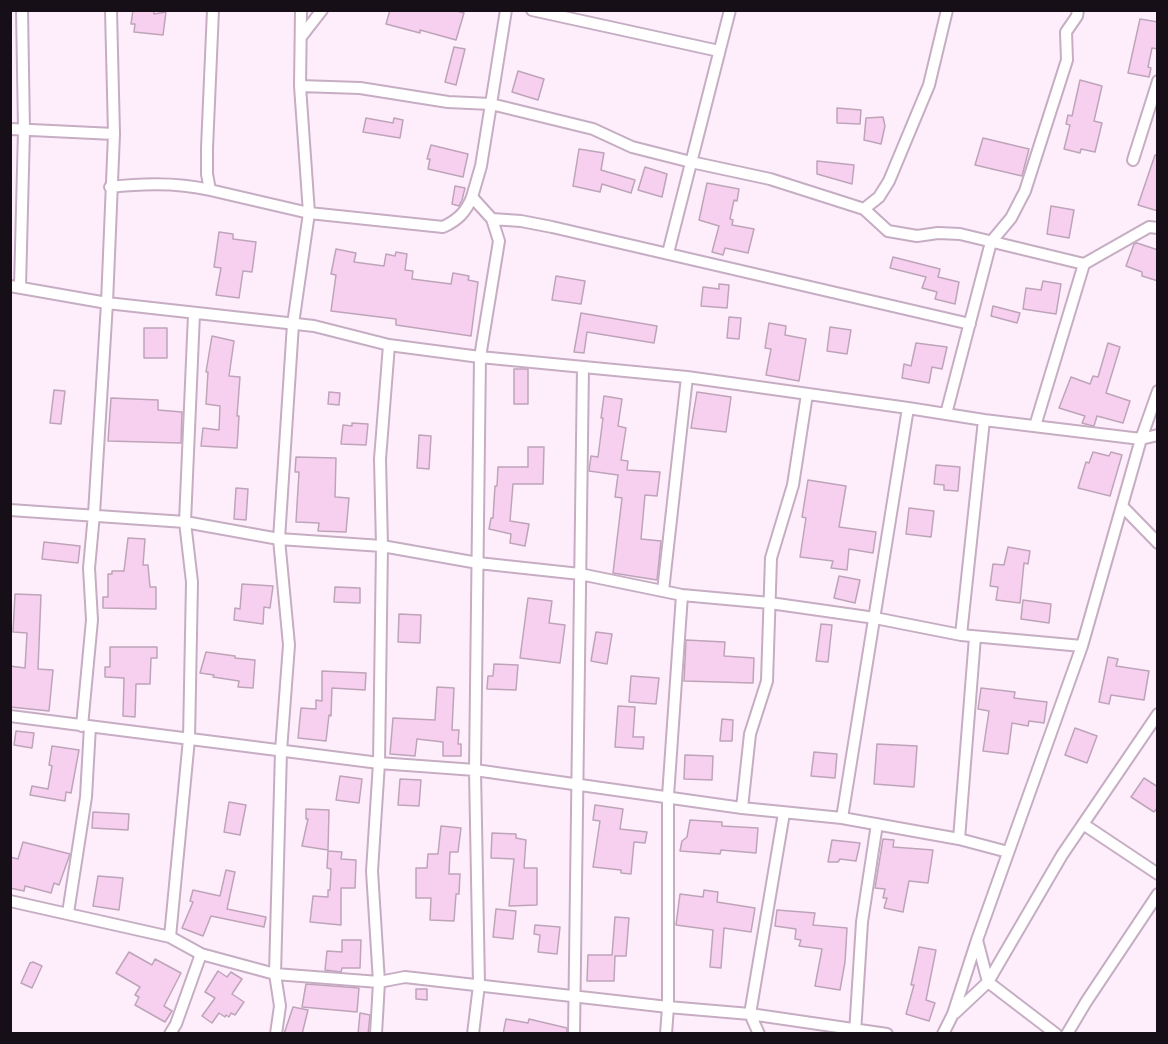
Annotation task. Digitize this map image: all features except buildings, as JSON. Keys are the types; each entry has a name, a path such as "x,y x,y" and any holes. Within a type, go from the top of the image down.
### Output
{"street":[{"path":"22,10 24,130 15,286 106,303 314,326 389,345 480,357 687,377 984,420 1141,439 1158,435"},
{"path":"68,914 86,797 86,726 92,620 89,568 109,273 110,187 114,134 111,10"},
{"path":"210,190 207,174 207,148 213,10"},
{"path":"276,1034 280,1006 275,974 281,751 289,645 279,539 293,324 309,213 300,86 301,10"},
{"path":"301,37 322,10"},
{"path":"110,187 142,183 191,185 309,213 443,227 457,221 468,207 481,166 506,10"},
{"path":"532,10 719,51"},
{"path":"668,253 730,10"},
{"path":"864,209 879,197 889,181 929,85 946,10"},
{"path":"946,414 991,242 1011,218 1025,191 1067,60 1066,32 1077,16 1078,10"},
{"path":"1133,160 1158,81"},
{"path":"300,86 360,88 448,102 491,104 592,129 632,147 770,179 864,209 888,231 917,236 938,233 960,234 1084,264 1149,227 1158,228"},
{"path":"10,129 114,134"},
{"path":"472,197 492,219 499,242 480,357 475,770 479,985 472,1034"},
{"path":"492,219 521,221 552,227 970,324"},
{"path":"1035,426 1084,264"},
{"path":"170,937 189,739 192,582 185,522 194,314"},
{"path":"376,1034 379,982 372,872 379,763 382,546 380,459 389,345"},
{"path":"574,1034 582,367"},
{"path":"663,591 687,377"},
{"path":"943,1034 953,1014 977,940 1082,646 1141,439 1158,391"},
{"path":"742,808 750,734 767,681 771,558 793,485 807,394"},
{"path":"842,818 908,408"},
{"path":"961,635 984,420"},
{"path":"1122,506 1158,543"},
{"path":"10,510 185,522 279,539 382,546 478,563 580,574 682,596 770,603 875,618 975,637 1082,646"},
{"path":"666,1034 668,796 682,596"},
{"path":"959,839 975,637"},
{"path":"953,1014 988,982 1062,855 1158,714"},
{"path":"10,716 379,763 475,770 742,808 842,818 959,839 1008,852"},
{"path":"759,1034 750,1014 784,813"},
{"path":"855,1031 862,922 877,824"},
{"path":"1083,824 1158,874"},
{"path":"1067,1034 1158,894"},
{"path":"10,901 170,937 201,954 275,974 379,982 405,977 750,1014 887,1034"},
{"path":"977,940 988,982 1056,1034"},
{"path":"170,1034 176,1024 201,954"}]}
